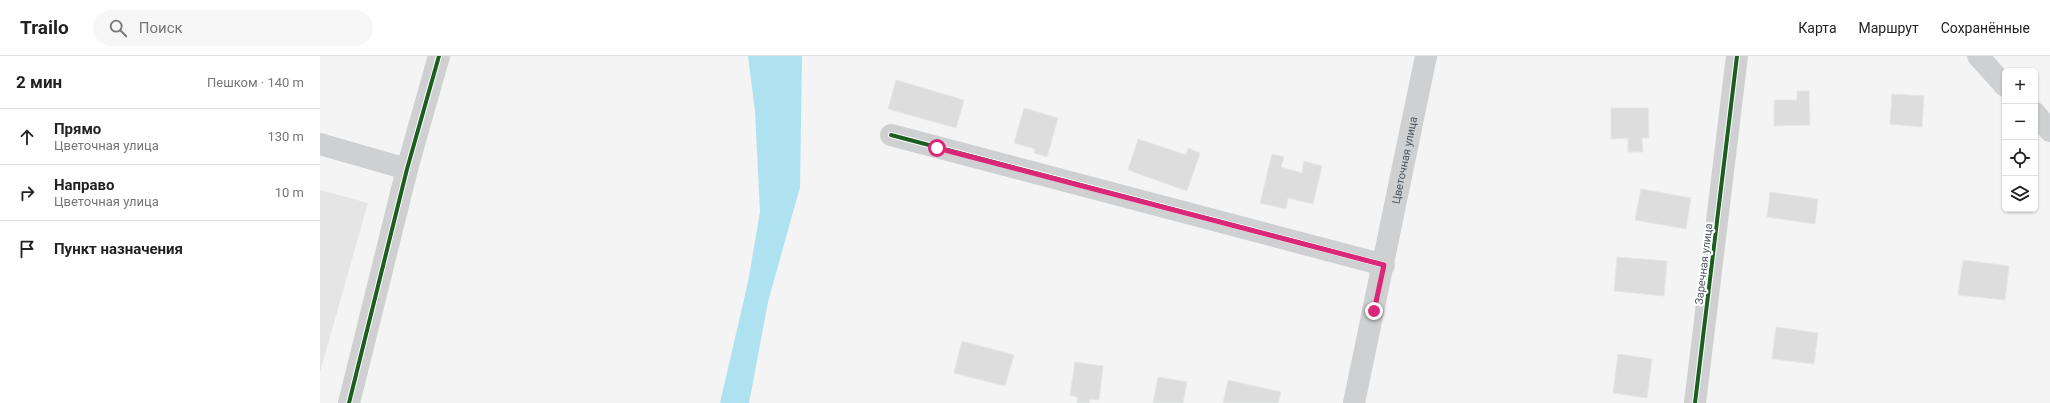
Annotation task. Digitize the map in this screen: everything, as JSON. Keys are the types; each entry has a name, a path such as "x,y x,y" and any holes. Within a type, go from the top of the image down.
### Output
{"street":[{"path":"349,403 407,169 439,56"},
{"name":"Цветочная улица","path":"1354,403 1384,265 1426,56"},
{"name":"Заречная улица","path":"1695,403 1737,56"},
{"path":"1978,56 2002,83"},
{"path":"2038,117 2050,131"},
{"path":"891,135 1384,265"},
{"path":"320,144 407,169"}],"shaded area":[{"path":"320,190 368,203 320,372"}],"water":[{"path":"748,56 802,56 800,187 768,302 749,403 720,403 748,282 760,212 755,111"}],"building":[{"path":"896,80 964,100 956,128 888,109"},
{"path":"1797,91 1809,91 1810,125 1774,126 1774,100 1797,100"},
{"path":"1892,94 1924,96 1922,127 1890,124"},
{"path":"1024,108 1058,118 1047,157 1034,153 1035,149 1014,143"},
{"path":"1611,108 1648,108 1649,138 1642,138 1643,152 1628,152 1628,138 1611,139"},
{"path":"1138,139 1186,155 1188,148 1200,153 1187,191 1128,170"},
{"path":"1272,154 1284,157 1281,167 1302,173 1304,161 1322,166 1313,204 1288,198 1286,209 1260,203"},
{"path":"1641,189 1691,198 1686,229 1635,220"},
{"path":"1770,192 1818,199 1815,224 1767,217"},
{"path":"1617,257 1667,261 1664,296 1614,291"},
{"path":"1963,260 2009,266 2005,300 1958,295"},
{"path":"1776,327 1818,333 1814,364 1772,359"},
{"path":"962,341 1014,355 1005,386 954,373"},
{"path":"1618,354 1652,359 1647,398 1613,393"},
{"path":"1075,362 1103,366 1099,400 1090,399 1089,403 1077,403 1078,397 1070,395"},
{"path":"1158,377 1187,382 1183,403 1153,403"},
{"path":"1228,380 1281,392 1278,403 1223,403"}],"cycle path":[{"path":"349,403 407,169 439,56"},
{"path":"1695,403 1737,56"},
{"path":"891,135 1384,265"}],"route":[{"path":"937,148 1384,265 1374,311"}]}
